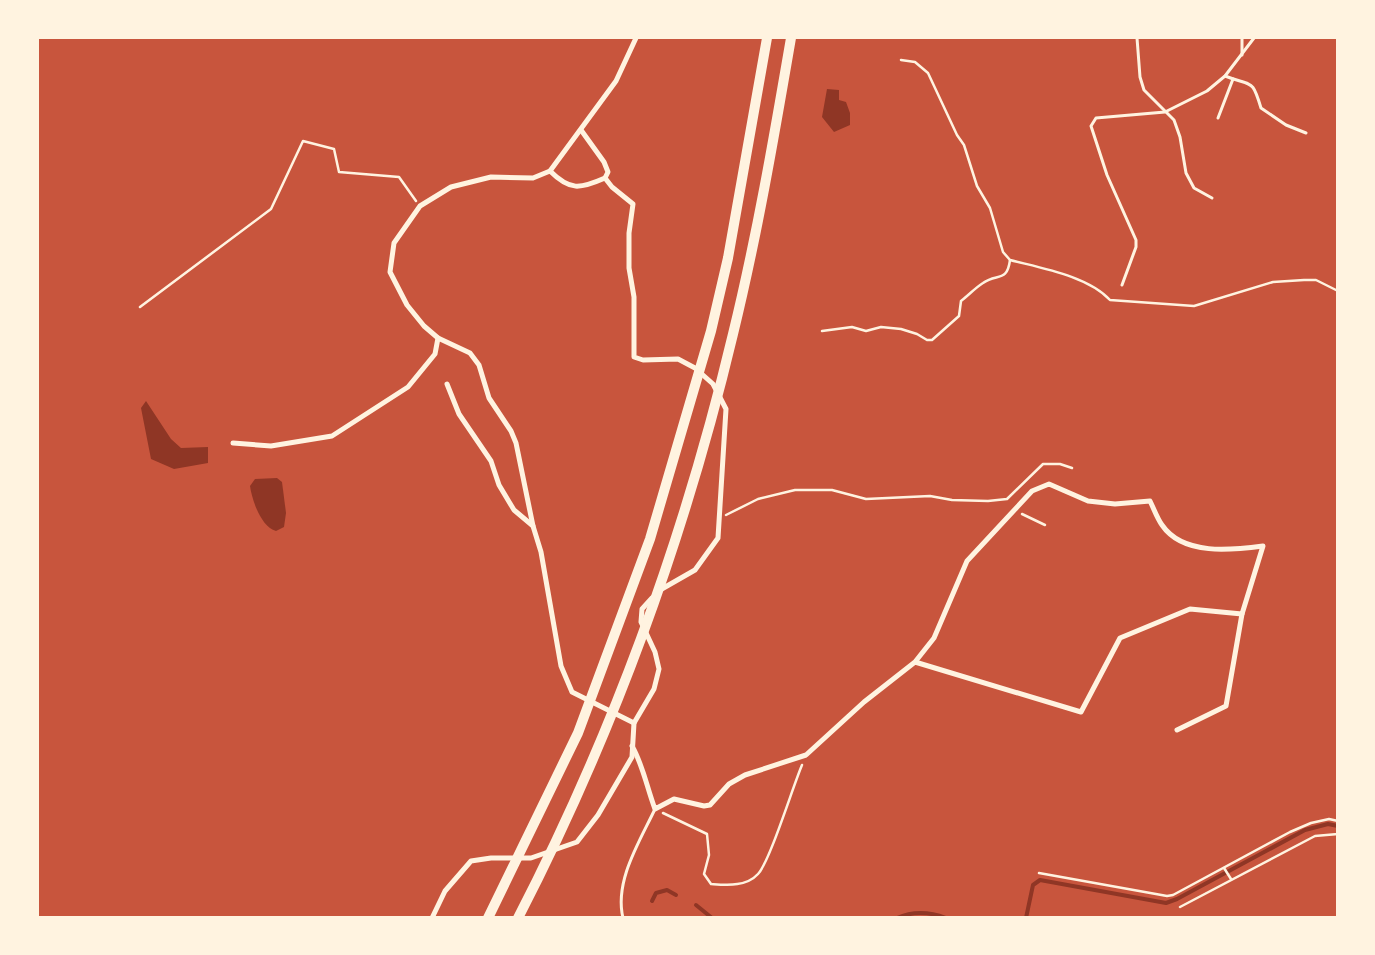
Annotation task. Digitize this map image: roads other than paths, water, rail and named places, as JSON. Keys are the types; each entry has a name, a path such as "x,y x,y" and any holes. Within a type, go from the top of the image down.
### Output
{"highway":[{"path":"488,918 578,734 650,539 711,332 724,277 767,38"},
{"path":"518,918 568,812 634,655 668,559 703,448 733,336 754,242 791,38"}],"street":[{"path":"634,723 572,692 561,666 541,552 533,526 516,443 511,430 489,398 479,365 470,353 438,338 424,326 407,305 390,272 394,243 420,206 451,186 491,176 533,178 550,171 616,81 636,38"},
{"path":"550,171 563,184 574,187 589,185 605,178 608,172 604,162 581,130"},
{"path":"432,918 445,891 470,861 491,858 531,858 577,842 598,815 632,757 634,723 654,689 659,669 656,652 641,622 642,609 661,589 696,570 718,538 726,409 714,384 695,368 678,359 643,360 634,357 634,297 629,268 629,233 633,204 612,187 605,178"},
{"path":"233,443 271,446 332,436 408,387 435,354 438,338"},
{"path":"447,384 459,414 491,461 504,494 514,510 533,526"},
{"path":"632,746 639,757 645,783 655,809 674,799 704,806 710,805 729,784 745,775 806,755 864,702 915,662 934,638 967,561 1032,491 1048,484 1088,501 1116,504 1150,501 1163,527 1183,542 1210,550 1263,546 1242,614 1226,706 1177,730"},
{"path":"915,662 1081,712 1120,638 1190,608 1242,614"}],"lane":[{"path":"1137,38 1140,77 1144,90 1174,120 1180,137 1186,174 1194,188 1212,198"},
{"path":"1242,38 1242,55"},
{"path":"1122,285 1136,247 1136,240 1107,175 1091,126 1096,118 1166,112 1207,91 1225,76 1254,38"},
{"path":"1225,76 1252,85 1256,90 1261,108 1269,115 1306,133"},
{"path":"1218,118 1233,79"},
{"path":"623,918 621,899 628,866 655,809"}],"waterway":[{"path":"1026,918 1033,885 1040,880 1166,903 1177,899 1305,830 1328,824 1338,826"},
{"path":"652,901 656,893 667,890 676,895"},
{"path":"696,905 712,918"},
{"path":"897,918 921,913 934,914 946,918"}]}
